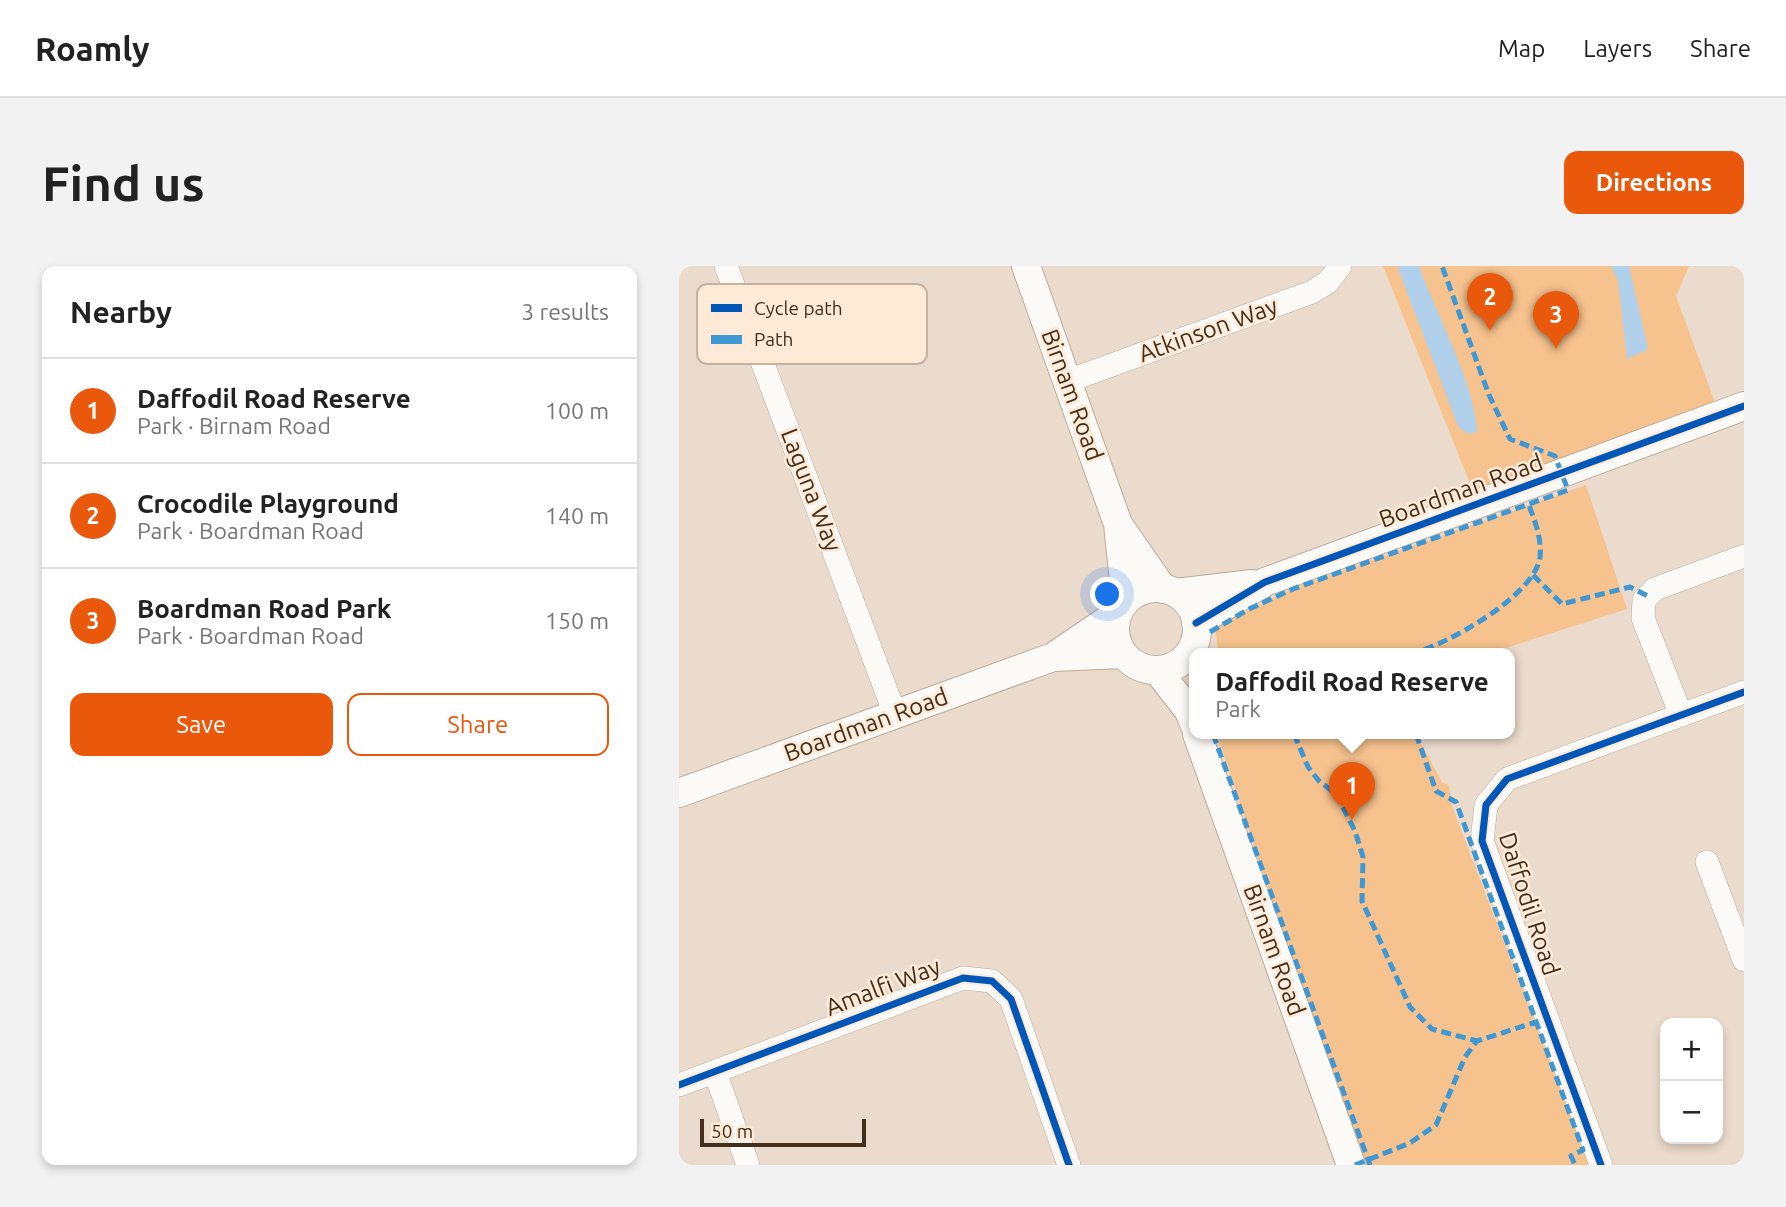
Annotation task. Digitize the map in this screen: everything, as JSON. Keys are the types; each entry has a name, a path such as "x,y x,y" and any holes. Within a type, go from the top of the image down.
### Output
{"street":[{"name":"Laguna Way","path":"726,266 733,284"},
{"name":"Birnam Road","path":"1026,266 1118,524 1122,607"},
{"name":"Atkinson Way","path":"1068,381 1312,292 1328,282 1340,266"},
{"name":"Laguna Way","path":"763,364 895,714"},
{"name":"Boardman Road","path":"1196,623 1265,582 1744,406"},
{"name":"Birnam Road","path":"1118,524 1170,591"},
{"path":"1681,715 1643,618 1644,600 1655,589 1744,556"},
{"name":"Boardman Road","path":"679,793 1053,657 1150,589 1170,591 1265,582"},
{"path":"1170,591 1190,606 1196,623 1191,648"},
{"path":"1122,607 1115,634 1123,654"},
{"path":"1157,670 1171,667 1189,652"},
{"name":"Boardman Road","path":"1053,657 1123,654 1133,662 1157,670"},
{"name":"Birnam Road","path":"1157,670 1189,717"},
{"name":"Daffodil Road","path":"1601,1165 1482,841 1486,805 1507,779 1744,692"},
{"name":"Birnam Road","path":"1199,739 1351,1165"},
{"path":"1707,862 1744,960"},
{"name":"Amalfi Way","path":"679,1085 963,978 992,981 1011,999 1069,1165"},
{"path":"715,1072 748,1165"}],"shaded area":[{"path":"1383,266 1689,266 1676,296 1715,403 1473,491"},
{"path":"1586,485 1627,609 1506,648 1218,648 1215,627 1293,588"},
{"path":"1219,739 1419,739 1442,782 1449,786 1452,806 1589,1165 1360,1165"}],"water":[{"path":"1397,266 1419,266 1462,371 1475,413 1477,432 1467,434 1458,426"},
{"path":"1611,266 1629,266 1648,349 1627,359 1618,281"}],"marked path":[{"path":"1210,632 1249,609 1293,589 1568,490 1555,456 1510,439 1489,395 1442,266"},
{"path":"1427,648 1465,630 1506,603 1534,572 1540,550 1536,524 1529,505"},
{"path":"1533,575 1562,604 1630,587 1648,596"},
{"path":"1215,739 1370,1165"},
{"path":"1296,739 1308,767 1319,781 1336,794 1355,831 1363,857 1362,901 1410,1007 1432,1029 1477,1041"},
{"path":"1418,739 1436,791 1456,802 1583,1150 1571,1156 1575,1165"},
{"path":"1355,1165 1410,1143 1436,1125 1465,1057 1477,1041 1536,1022"}],"cycle path":[{"path":"1196,623 1265,582 1744,406"},
{"path":"1601,1165 1482,841 1486,805 1507,779 1744,692"},
{"path":"679,1085 963,978 992,981 1011,999 1069,1165"}],"place":[{"name":"Crocodile Playground","path":"1490,331"},
{"name":"Boardman Road Park","path":"1556,349"},
{"name":"Daffodil Road Reserve","path":"1352,820"}]}
